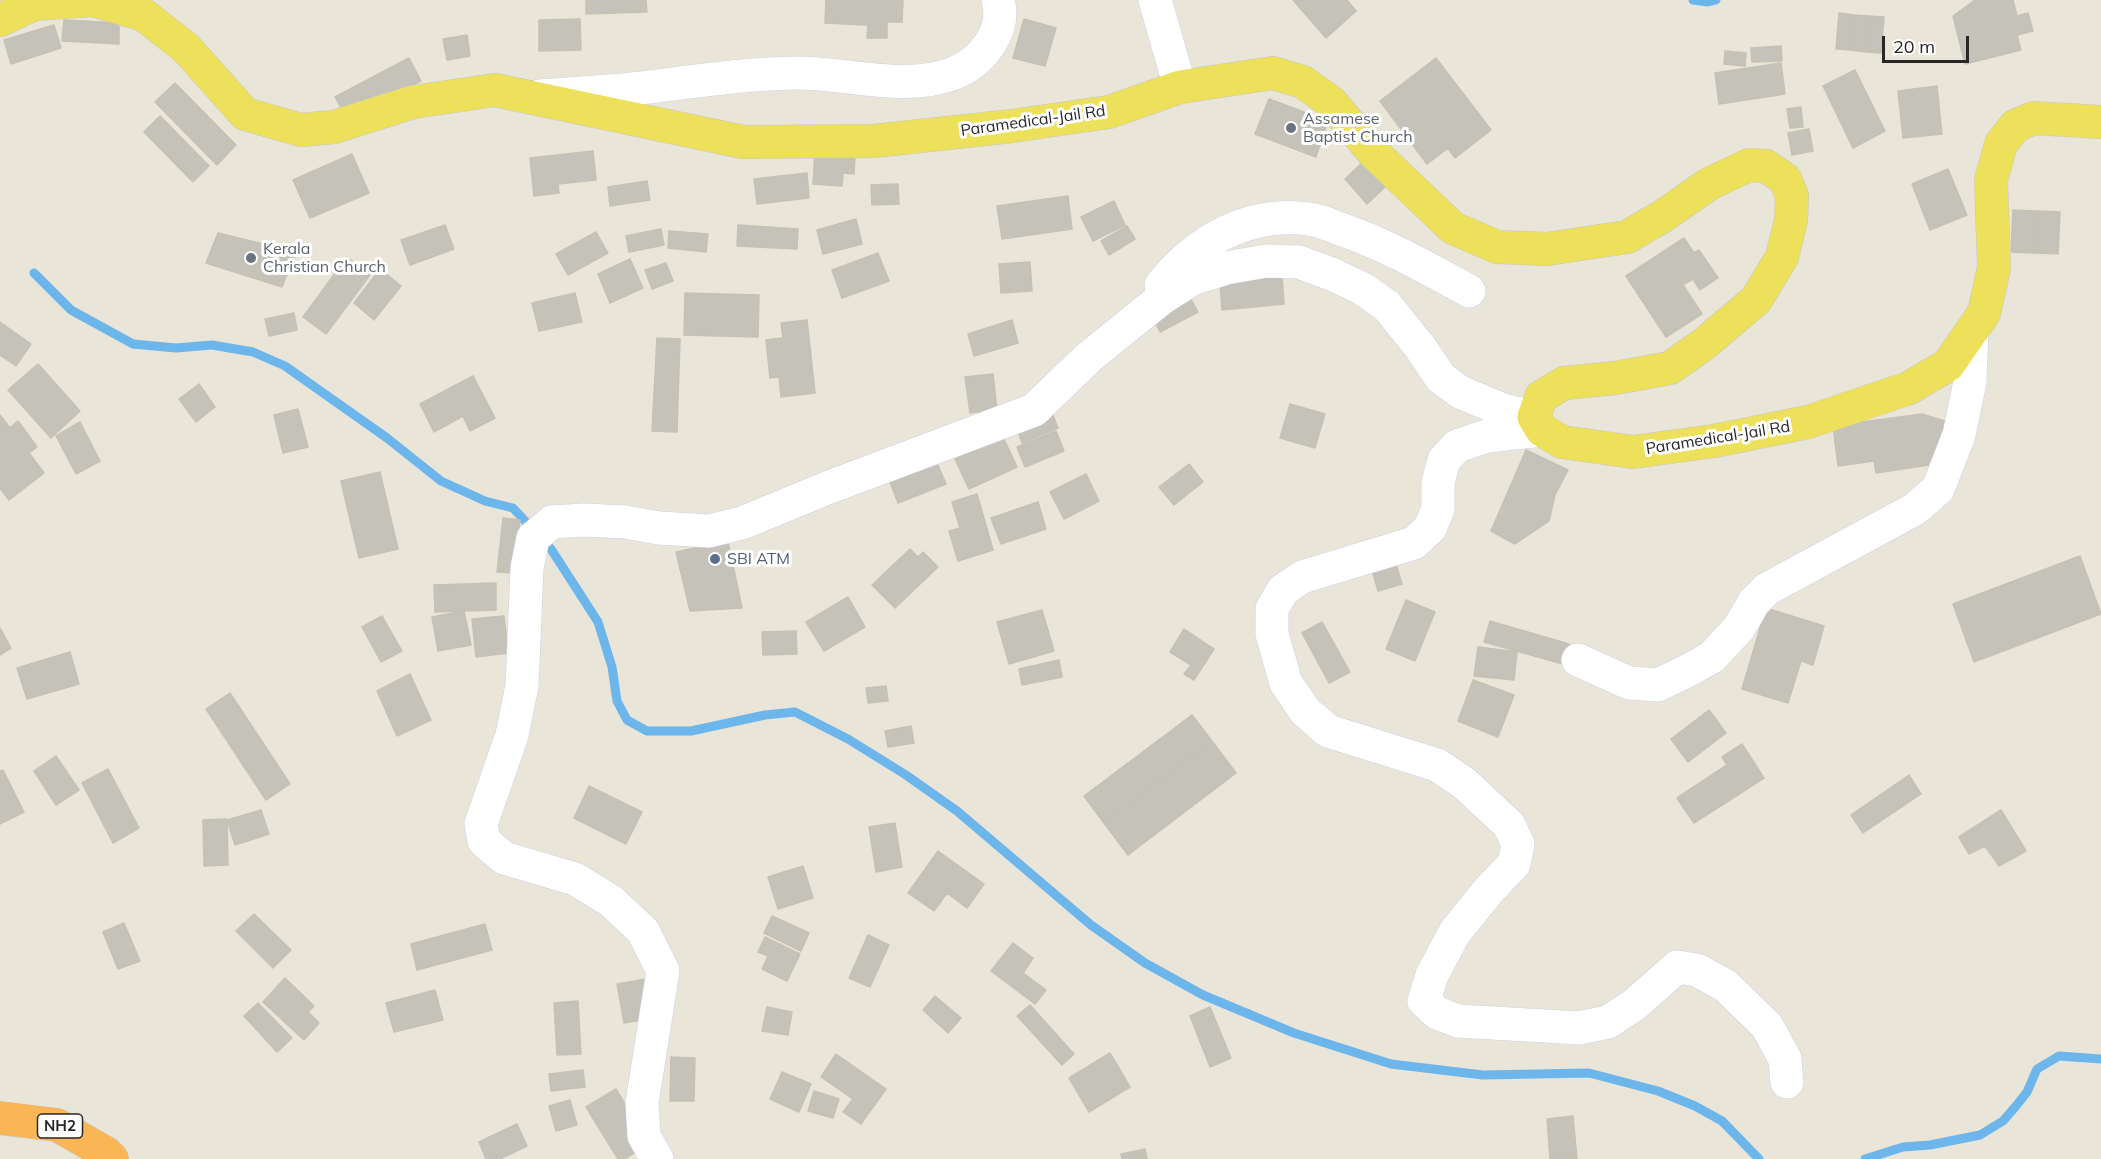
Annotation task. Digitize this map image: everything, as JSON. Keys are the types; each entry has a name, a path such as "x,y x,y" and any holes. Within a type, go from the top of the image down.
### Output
{"highway":[{"name":"NH2","path":"0,1118 57,1125 106,1153 112,1159"}],"main road":[{"name":"Paramedical-Jail Rd","path":"12,12 34,4 93,0 144,15 186,48 245,114 301,130 334,127 413,102 495,90 743,142 874,141 1012,126 1109,112 1180,87 1273,73 1303,82 1330,102 1373,152 1453,228 1497,247 1547,249 1627,237 1663,216 1709,184 1749,165 1766,166 1785,179 1792,196 1791,220 1782,257 1756,300 1704,344 1670,368 1615,378 1564,383 1542,397 1538,424 1562,442 1633,452 1714,441 1808,422 1909,388 1948,365 1984,313 1994,268 1991,180 2001,144 2015,126 2034,118 2101,122"}],"street":[{"path":"526,97 623,90 756,74 797,73 923,81 953,74 975,61 990,45 1000,23 998,0"},
{"path":"1155,0 1180,87"},
{"path":"1132,321 1172,272 1211,239 1246,222 1280,217 1312,219 1363,237 1469,291"},
{"path":"657,1159 644,1136 642,1103 663,971 643,931 611,901 575,879 504,858 484,841 481,824 513,735 522,686 527,568 533,538 552,522 584,520 625,522 659,528 709,531 742,523 827,488 1034,410 1088,358 1162,298 1192,279 1226,268 1266,261 1299,262 1334,274 1363,289 1387,306 1441,378 1460,392 1538,424"},
{"path":"1578,660 1629,683 1658,685 1712,657 1739,628 1754,602 1767,589 1915,509 1938,489 1959,435 1970,382 1972,331"},
{"path":"1538,424 1457,446 1444,460 1438,483 1438,509 1430,528 1414,543 1302,577 1282,590 1272,609 1272,634 1286,683 1305,711 1328,731 1437,765 1464,783 1509,825 1518,844 1514,864 1455,932 1432,975 1424,1001 1437,1014 1458,1021 1579,1028 1608,1022 1634,1005 1677,967 1697,970 1726,986 1767,1026 1785,1059 1787,1082"}],"building":[{"path":"586,0 646,0 647,12 586,14"},
{"path":"826,0 903,0 902,22 887,22 887,38 867,38 868,25 825,23"},
{"path":"1293,0 1347,0 1356,11 1326,38"},
{"path":"1975,0 2013,0 2017,16 2028,13 2033,31 2017,35 2021,50 1965,64 1953,16"},
{"path":"1839,13 1854,15 1851,50 1836,49"},
{"path":"1854,15 1869,16 1866,52 1851,50"},
{"path":"1869,16 1884,17 1881,53 1866,52"},
{"path":"580,19 581,50 539,51 539,20"},
{"path":"1024,19 1056,28 1045,66 1013,58"},
{"path":"64,20 119,23 119,44 62,41"},
{"path":"54,25 61,48 11,64 4,40"},
{"path":"467,35 470,56 447,60 443,39"},
{"path":"1781,46 1782,61 1752,62 1751,48"},
{"path":"1725,51 1746,53 1745,66 1724,64"},
{"path":"409,58 421,81 348,120 335,97"},
{"path":"1436,58 1491,130 1455,158 1448,148 1427,164 1380,101"},
{"path":"1781,63 1785,94 1719,104 1715,73"},
{"path":"1855,70 1885,131 1853,148 1823,86"},
{"path":"175,83 236,145 217,165 155,102"},
{"path":"1937,86 1942,134 1903,138 1898,91"},
{"path":"1269,99 1328,121 1316,157 1255,134"},
{"path":"1801,107 1803,127 1790,128 1787,109"},
{"path":"160,116 209,166 193,182 144,132"},
{"path":"1809,129 1813,151 1792,155 1788,133"},
{"path":"593,151 596,180 558,184 559,193 534,196 530,158"},
{"path":"815,152 855,154 854,174 843,173 842,186 813,184"},
{"path":"352,154 369,193 310,218 293,180"},
{"path":"1364,161 1386,186 1367,204 1345,179"},
{"path":"1948,169 1967,215 1930,230 1912,184"},
{"path":"807,173 809,198 757,204 754,179"},
{"path":"647,181 650,200 610,206 608,187"},
{"path":"898,184 899,204 872,205 871,185"},
{"path":"1068,196 1072,229 1002,239 997,206"},
{"path":"1114,201 1125,225 1093,241 1081,217"},
{"path":"2013,210 2037,211 2035,253 2011,252"},
{"path":"2037,211 2060,212 2058,254 2035,253"},
{"path":"856,219 862,244 823,254 817,230"},
{"path":"445,225 454,249 410,265 401,240"},
{"path":"738,225 798,229 797,249 737,246"},
{"path":"1127,226 1135,239 1109,255 1101,241"},
{"path":"661,229 664,245 629,252 626,236"},
{"path":"669,231 708,234 706,252 668,248"},
{"path":"596,232 608,253 568,275 556,254"},
{"name":"Kerala Christian Church","path":"218,233 296,252 282,287 206,263"},
{"path":"1684,238 1694,253 1699,250 1718,278 1700,290 1693,279 1683,285 1702,314 1666,337 1626,276"},
{"path":"878,253 889,281 842,298 832,270"},
{"path":"347,257 370,275 326,334 303,317"},
{"path":"630,259 643,288 610,303 598,274"},
{"path":"1030,262 1032,291 1001,293 999,264"},
{"path":"666,263 673,281 652,289 645,270"},
{"path":"380,269 401,286 374,320 354,303"},
{"path":"1282,276 1284,304 1222,310 1220,282"},
{"path":"575,293 582,322 539,331 532,303"},
{"path":"685,293 759,295 758,337 684,335"},
{"path":"1188,294 1198,312 1160,332 1151,314"},
{"path":"294,313 297,330 269,336 265,319"},
{"path":"807,320 815,393 781,397 779,377 770,378 766,340 783,338 781,323"},
{"path":"1012,320 1018,343 974,356 968,334"},
{"path":"0,322 31,344 16,366 0,355"},
{"path":"657,338 680,339 677,432 652,431"},
{"path":"38,364 80,411 51,438 8,390"},
{"path":"993,374 997,409 970,413 965,377"},
{"path":"473,376 495,418 470,431 463,416 434,432 420,404"},
{"path":"199,384 215,407 196,422 179,399"},
{"path":"1290,404 1325,414 1315,448 1280,438"},
{"path":"298,409 308,447 283,453 274,415"},
{"path":"1052,413 1058,428 1022,443 1017,428"},
{"path":"1922,414 1948,422 1929,465 1876,473 1874,461 1838,466 1833,426"},
{"path":"0,415 10,428 18,421 37,447 29,453 44,473 9,500 0,488"},
{"path":"80,422 100,461 76,474 56,436"},
{"path":"1056,431 1064,451 1025,467 1017,447"},
{"path":"1003,437 1017,467 969,489 955,459"},
{"path":"1526,450 1568,470 1555,495 1549,521 1515,544 1491,531"},
{"path":"937,463 946,484 898,503 890,482"},
{"path":"1189,464 1203,482 1174,505 1159,487"},
{"path":"380,472 398,549 359,558 341,481"},
{"path":"1086,474 1099,501 1064,519 1050,492"},
{"path":"977,494 993,550 958,561 949,531 960,528 952,502"},
{"path":"1038,502 1046,529 1001,544 991,518"},
{"path":"503,518 520,520 514,573 497,572"},
{"path":"728,541 742,608 690,611 676,552"},
{"path":"910,549 918,557 923,552 938,567 895,608 872,585"},
{"path":"2080,556 2101,614 1974,662 1953,604"},
{"path":"1396,564 1402,584 1378,591 1372,570"},
{"path":"496,583 496,610 435,612 434,585"},
{"path":"848,597 865,627 824,651 806,622"},
{"path":"1406,600 1435,612 1415,661 1386,649"},
{"path":"1766,608 1824,626 1813,665 1801,661 1788,703 1742,689"},
{"path":"1042,610 1054,651 1009,664 997,622"},
{"path":"464,611 471,645 438,651 432,617"},
{"path":"382,616 402,651 381,662 362,627"},
{"path":"504,616 508,653 476,657 472,619"},
{"path":"1490,621 1569,644 1563,664 1484,642"},
{"path":"1322,622 1350,672 1329,683 1302,633"},
{"path":"0,628 11,648 0,655"},
{"path":"1184,629 1214,649 1194,680 1184,674 1191,665 1170,652"},
{"path":"796,631 797,654 763,655 762,632"},
{"path":"1478,647 1517,652 1514,680 1474,676"},
{"path":"70,652 79,684 27,699 17,668"},
{"path":"1059,660 1062,677 1022,685 1019,669"},
{"path":"410,674 431,720 397,736 377,691"},
{"path":"1473,680 1514,695 1498,737 1458,721"},
{"path":"886,686 888,701 868,703 866,688"},
{"path":"230,693 290,784 266,800 206,709"},
{"path":"1709,710 1726,733 1688,762 1671,739"},
{"path":"1192,715 1212,741 1104,823 1084,796"},
{"path":"911,726 914,743 888,747 885,731"},
{"path":"1212,741 1236,773 1128,855 1104,823"},
{"path":"1742,744 1764,778 1694,823 1677,798 1727,765 1722,757"},
{"path":"56,756 79,790 56,805 34,771"},
{"path":"108,769 139,828 113,843 82,783"},
{"path":"3,770 24,812 0,824 0,771"},
{"path":"1909,775 1921,794 1863,833 1851,815"},
{"path":"589,786 642,812 626,844 574,818"},
{"path":"261,810 269,834 235,845 227,820"},
{"path":"2001,810 2026,851 1999,866 1985,846 1969,854 1959,837"},
{"path":"227,819 228,865 204,866 203,820"},
{"path":"895,823 902,867 876,872 869,827"},
{"path":"938,851 984,884 967,908 947,893 934,911 908,893"},
{"path":"803,866 813,898 778,909 768,877"},
{"path":"254,914 291,950 273,968 236,931"},
{"path":"772,916 809,933 801,951 764,933"},
{"path":"124,923 140,961 118,969 103,932"},
{"path":"485,924 492,950 417,970 411,944"},
{"path":"868,935 889,945 870,987 849,978"},
{"path":"765,937 800,954 787,981 762,969 768,956 758,952"},
{"path":"1013,943 1033,958 1023,973 1046,990 1035,1004 991,971"},
{"path":"285,978 314,1006 308,1012 319,1023 304,1040 263,1002"},
{"path":"646,979 652,1018 624,1023 617,984"},
{"path":"435,990 443,1020 394,1032 386,1003"},
{"path":"935,996 961,1018 948,1033 923,1010"},
{"path":"578,1001 581,1054 557,1055 554,1003"},
{"path":"258,1003 292,1038 277,1052 244,1016"},
{"path":"1030,1005 1074,1054 1062,1065 1017,1016"},
{"path":"767,1007 792,1012 788,1035 762,1031"},
{"path":"1210,1007 1231,1058 1210,1067 1190,1016"},
{"path":"1110,1053 1130,1087 1089,1112 1069,1078"},
{"path":"836,1054 886,1089 861,1124 843,1112 853,1099 821,1077"},
{"path":"671,1057 695,1058 694,1101 670,1101"},
{"path":"583,1070 585,1087 551,1091 549,1074"},
{"path":"782,1072 811,1084 799,1112 770,1099"},
{"path":"616,1089 630,1113 636,1152 624,1159 618,1159 586,1107"},
{"path":"814,1091 839,1099 833,1118 808,1111"},
{"path":"570,1100 577,1125 556,1131 549,1106"},
{"path":"1573,1116 1577,1159 1550,1159 1547,1119"},
{"path":"517,1124 527,1146 500,1159 486,1159 479,1142"},
{"path":"1145,1149 1147,1159 1122,1159 1121,1154"}],"waterway":[{"path":"1693,0 1708,2 1716,0"},
{"path":"34,273 71,310 133,344 176,348 212,345 253,352 285,366 387,438 441,481 485,501 513,508 551,549 598,622 612,667 617,701 627,720 647,731 691,731 765,715 795,712 848,739 906,775 957,811 1091,925 1145,963 1203,995 1294,1033 1391,1064 1483,1075 1589,1073 1658,1091 1695,1106 1722,1121 1759,1159"},
{"path":"1865,1159 1903,1147 1930,1145 1980,1135 2003,1121 2016,1106 2027,1092 2037,1069 2059,1056 2101,1059"}],"place":[{"name":"Assamese Baptist Church","path":"1291,128"},
{"name":"Kerala Christian Church","path":"251,258"},
{"name":"SBI ATM","path":"715,559"}]}
